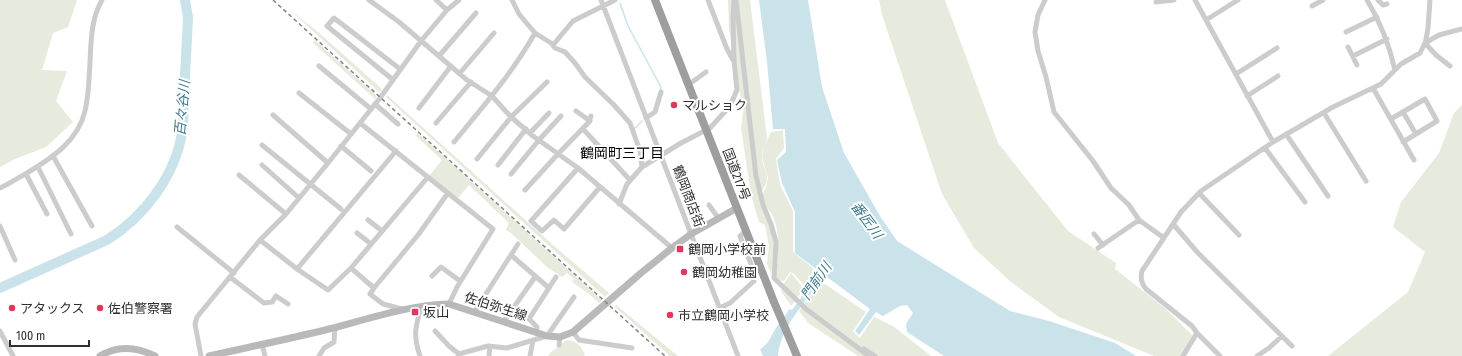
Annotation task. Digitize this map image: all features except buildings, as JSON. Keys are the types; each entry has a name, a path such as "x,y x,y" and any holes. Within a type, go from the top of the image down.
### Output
{"highway":[{"name":"国道217号","path":"655,0 774,302 797,356"}],"main road":[{"name":"佐伯弥生線","path":"210,356 335,328 422,306 449,304 504,321 560,341 573,332 672,248 691,234 737,208"},
{"path":"100,356 106,352 121,348 146,351 155,356"}],"street":[{"path":"0,188 38,167 53,156 68,143 78,128 85,112 89,89 91,38 94,20 102,0"},
{"path":"369,0 399,22 471,82 492,96 528,131 578,168 672,248"},
{"path":"436,0 447,10"},
{"path":"201,356 195,324 197,317 260,240 286,214 311,184 375,104 421,41 447,10 459,0"},
{"path":"512,0 519,14 535,33 565,52 585,77 630,123 640,151 642,167"},
{"name":"鶴岡商店街","path":"601,0 738,356"},
{"path":"553,45 573,21 604,7 615,0"},
{"path":"708,0 727,49 734,61"},
{"path":"619,204 627,184 642,167 710,128 730,106 737,90 734,61 733,17 735,0"},
{"path":"735,0 756,176 763,205 771,224 776,242 774,278 806,309 869,356"},
{"path":"1045,0 1038,15 1035,32 1038,51 1054,112 1093,161 1111,188 1128,205 1139,220 1164,238"},
{"path":"1156,2 1174,0"},
{"path":"1195,0 1273,142"},
{"path":"1206,20 1238,0"},
{"path":"1312,6 1322,0"},
{"path":"1368,0 1377,16 1390,46 1395,70"},
{"path":"1371,6 1378,0 1383,5 1387,4"},
{"path":"1220,356 1192,326 1146,289 1141,280 1142,271 1181,212 1199,193 1286,134 1324,112 1381,84 1401,64 1420,52 1425,44 1430,0"},
{"path":"439,56 476,13"},
{"path":"1346,32 1377,16"},
{"path":"392,79 327,26 334,18 400,69"},
{"path":"1425,44 1440,35 1462,29"},
{"path":"460,73 494,33"},
{"path":"454,142 492,96 524,53 535,33"},
{"path":"1353,56 1387,39"},
{"path":"1425,44 1450,66"},
{"path":"1348,47 1357,65"},
{"path":"1236,74 1277,48"},
{"path":"319,66 371,109"},
{"path":"419,108 451,66"},
{"path":"688,84 706,72"},
{"path":"1248,96 1278,76"},
{"path":"436,123 471,82"},
{"path":"477,159 511,116 547,82"},
{"path":"1373,88 1414,160"},
{"path":"646,118 655,112 660,92"},
{"path":"299,93 351,134"},
{"path":"1391,119 1425,99 1434,115 1437,121 1403,142"},
{"path":"375,104 398,124"},
{"path":"525,190 582,129 590,118 576,111"},
{"path":"1324,112 1366,181"},
{"path":"1403,112 1416,134"},
{"path":"498,165 528,131 549,113"},
{"path":"273,115 328,163"},
{"path":"511,174 561,116"},
{"path":"360,123 493,229 460,281 449,304"},
{"path":"582,129 630,180"},
{"path":"1286,134 1328,196"},
{"path":"262,145 341,209"},
{"path":"341,146 371,171"},
{"path":"1265,148 1305,202"},
{"path":"297,268 396,151"},
{"path":"53,156 92,226"},
{"path":"262,165 299,198"},
{"path":"38,167 71,234"},
{"path":"578,168 531,221 542,231 554,220 564,229 600,187"},
{"path":"26,174 47,214"},
{"path":"239,175 286,214"},
{"path":"260,240 328,290 351,268 428,177"},
{"path":"404,310 383,304 370,294 418,235 448,193"},
{"path":"1199,193 1239,235"},
{"path":"709,205 719,219"},
{"path":"368,220 382,231"},
{"path":"1094,234 1100,246 1139,220"},
{"path":"1173,224 1198,253 1292,346"},
{"path":"0,226 15,260"},
{"path":"177,227 264,303 272,302 276,296 288,304"},
{"path":"720,308 730,303 754,281 751,264 740,236 746,231"},
{"path":"357,233 371,244"},
{"path":"474,311 518,244"},
{"path":"511,255 549,288"},
{"path":"432,276 441,267 460,281"},
{"path":"351,268 374,288"},
{"path":"504,321 535,277"},
{"path":"536,332 537,327 529,319 556,277"},
{"path":"435,331 459,355 490,346 507,348 547,336 574,297"},
{"path":"420,356 416,345 415,335 416,324 422,306"},
{"path":"319,356 324,348 334,342 335,328"},
{"path":"0,331 12,356"},
{"path":"573,332 579,340 632,348"},
{"path":"1183,356 1197,333"},
{"path":"1257,356 1269,348 1282,336"},
{"path":"530,356 533,340"},
{"path":"852,343 855,343 875,356"},
{"path":"262,344 265,356"},
{"path":"489,356 490,346"}],"shaded area":[{"path":"0,0 77,0 68,27 53,33 42,70 67,71 56,101 73,122 46,147 15,159 0,167"},
{"path":"728,0 750,0 767,138 764,146 771,132 783,130 784,148 776,159 780,185 793,211 793,252 814,269 805,286 794,274 790,272 784,281 779,280 776,276 778,259 777,228 770,212 764,206 762,195 768,178 762,157 767,179 762,192 761,199 762,205 769,219 773,239 771,274 767,264 769,246 765,225 759,222 751,195 741,128 743,111 729,30"},
{"path":"879,0 945,0 998,143 1068,231 1116,263 1115,269 1166,309 1193,336 1181,356 1154,356 1059,317 1011,282 974,248 942,194 882,15"},
{"path":"289,9 319,33 382,89 379,92"},
{"path":"315,40 377,96 375,99 313,43"},
{"path":"387,95 553,245 609,293 605,297 386,97"},
{"path":"1462,105 1462,356 1328,356 1408,292 1425,252 1393,227 1401,202 1439,153 1454,113"},
{"path":"418,133 602,300 599,303 572,282 574,279 567,273 562,277 547,267 506,230 509,223 469,185 458,198 429,176 442,160 416,136"},
{"path":"791,273 804,289 791,306 781,291"},
{"path":"825,284 866,312 853,331 860,338 874,317 893,326 931,356 858,356 808,323 799,311 818,286"},
{"path":"616,305 678,356 670,356 615,307"},
{"path":"567,340 578,344 585,355 548,356 551,352"}],"water":[{"path":"759,0 808,0 822,87 844,153 880,216 897,241 1010,311 1049,321 1115,343 1136,356 944,356 907,332 906,324 913,313 907,305 900,306 883,316 876,312 859,335 855,331 870,309 827,277 823,282 818,284 793,318 783,336 778,356 763,356 760,349 768,342 789,309 792,310 810,285 816,269 795,253 795,212 782,183 777,160 786,152 785,129 773,129 767,62"}],"waterway":[{"name":"百々谷川","path":"0,288 107,240 121,231 145,207 165,180 173,165 183,128 188,17 185,0"},
{"path":"620,3 628,26 661,87 660,91"},
{"path":"634,129 642,121"}],"railway":[{"path":"273,0 665,356"}],"place":[{"name":"マルショク","path":"674,105"},
{"name":"鶴岡小学校前","path":"680,249"},
{"name":"鶴岡幼稚園","path":"684,272"},
{"name":"アタックス","path":"12,308"},
{"name":"佐伯警察署","path":"100,308"},
{"name":"坂山","path":"415,312"},
{"name":"市立鶴岡小学校","path":"670,315"}],"district":[{"name":"鶴岡町三丁目","path":"622,153"}],"water label":[{"name":"番匠川","path":"867,220"},
{"name":"門前川","path":"816,281"}]}
